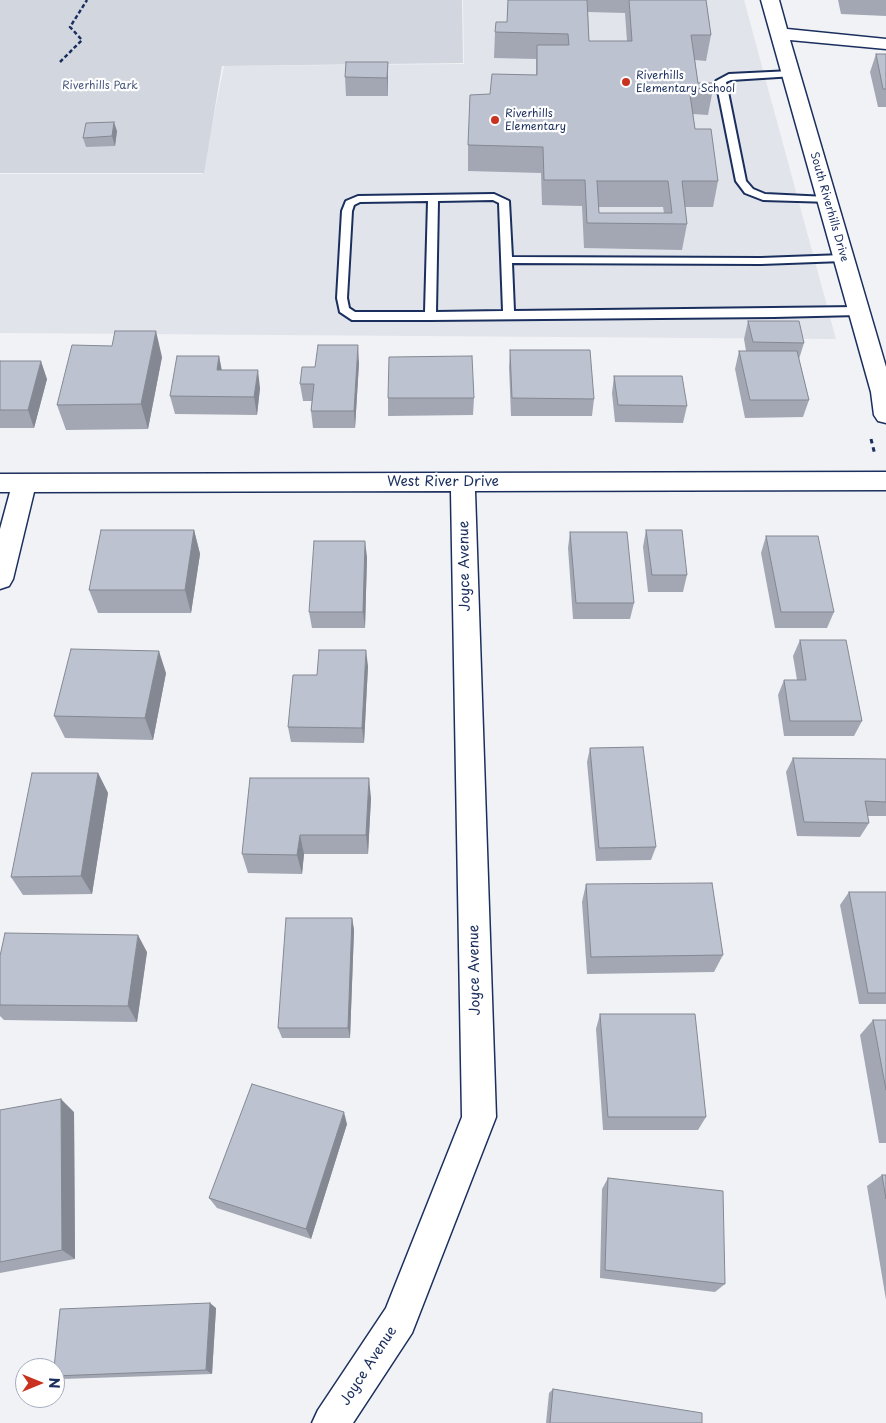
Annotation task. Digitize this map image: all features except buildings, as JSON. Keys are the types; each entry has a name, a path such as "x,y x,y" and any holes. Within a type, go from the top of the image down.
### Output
{"street":[{"name":"South Riverhills Drive","path":"770,0 882,392 886,415"},
{"path":"779,34 886,44"},
{"name":"West River Drive","path":"12,483 463,483 886,480"},
{"path":"0,579 12,483"},
{"name":"Joyce Avenue","path":"332,1423 399,1320 479,1116 463,483"}],"lane":[{"path":"791,74 729,77 721,81 741,181 749,191 763,197 827,200"},
{"path":"509,315 504,201 494,197 358,199 350,203 347,210 342,298 344,309 352,316 430,316 774,313 858,311"},
{"path":"430,316 433,199"},
{"path":"507,260 761,261 844,258"}],"path":[{"path":"60,62 82,40 70,27 87,0"}],"shaded area":[{"name":"Riverhills Elementary","path":"463,0 744,0 836,339 0,333 0,174 202,174 224,66 464,64"}],"green space":[{"name":"Riverhills Park","path":"0,0 462,0 463,63 222,66 204,173 0,173"}],"place":[{"name":"Riverhills Elementary School","path":"626,82"},
{"name":"Riverhills Elementary","path":"495,120"}]}
